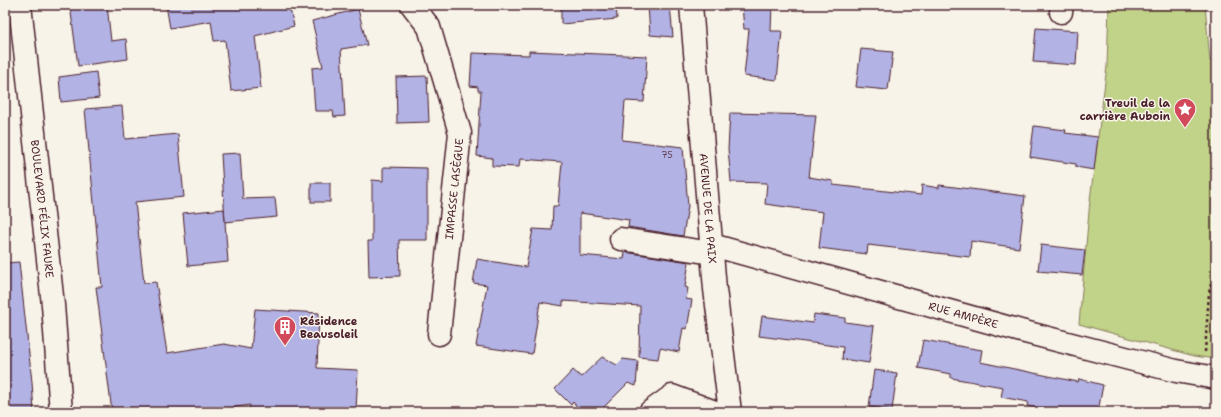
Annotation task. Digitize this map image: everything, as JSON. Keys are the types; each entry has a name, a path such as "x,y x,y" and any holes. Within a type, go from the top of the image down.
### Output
{"street":[{"name":"BOULEVARD FÉLIX FAURE","path":"20,5 53,305 61,412"},
{"name":"IMPASSE LASÈGUE","path":"412,5 429,27 460,133 440,334"},
{"name":"AVENUE DE LA PAIX","path":"692,5 712,249 730,412"},
{"name":"RUE AMPÈRE","path":"621,238 712,249 1020,331 1176,371 1209,377"},
{"path":"650,412 672,396 715,412"}],"path":[{"path":"1209,377 1209,293 1216,262"}],"green space":[{"name":"Treuil de la carrière Auboin","path":"1109,5 1205,5 1210,61 1216,61 1216,359 1194,356 1079,324 1090,200 1107,66"}],"building":[{"path":"70,5 107,5 111,41 126,39 128,59 78,66"},
{"path":"166,5 289,5 294,26 255,36 261,88 231,91 225,40 214,41 211,21 170,28"},
{"path":"561,5 616,5 617,19 561,24"},
{"path":"648,5 670,5 673,37 650,35"},
{"path":"742,5 772,5 771,31 782,31 777,80 744,76 749,29 744,29"},
{"path":"358,9 367,45 341,49 345,116 334,117 333,111 315,111 312,68 323,67 312,21"},
{"path":"1036,28 1078,31 1076,65 1033,62"},
{"path":"861,49 893,52 888,90 856,87"},
{"path":"529,51 647,56 644,102 625,101 622,140 683,147 688,206 683,236 628,227 629,220 580,213 580,255 624,259 625,252 689,262 685,287 688,288 686,299 692,300 687,329 683,328 679,352 660,348 658,359 639,357 640,306 563,301 563,306 540,302 532,354 476,346 487,285 473,283 477,259 526,267 533,229 552,230 553,206 558,206 562,162 520,159 519,167 492,166 492,158 477,156 481,91 478,91 478,87 470,86 472,53 529,55"},
{"path":"96,72 99,98 61,102 59,77"},
{"path":"427,76 429,122 397,123 396,77"},
{"name":"Résidence Beausoleil","path":"122,106 125,139 178,134 184,197 135,202 144,283 156,282 167,353 224,344 251,349 255,309 319,313 317,368 358,370 356,411 309,409 309,412 249,412 250,405 205,412 112,412 96,287 102,287 85,109"},
{"path":"730,113 816,115 809,177 833,181 833,185 921,195 922,185 939,188 939,185 1025,196 1019,248 971,241 970,257 868,245 867,254 819,248 823,212 765,204 767,183 731,182 728,149"},
{"path":"1034,126 1066,130 1065,133 1098,137 1094,170 1076,167 1076,164 1030,157"},
{"path":"240,153 243,199 275,198 277,217 225,222 221,154"},
{"path":"383,167 427,168 427,240 399,240 400,276 369,277 368,241 372,241 372,180 383,181"},
{"path":"311,183 330,183 330,202 311,202"},
{"path":"224,209 228,262 188,266 183,213"},
{"path":"1041,245 1085,250 1082,275 1038,271"},
{"path":"19,262 34,412 5,412 5,263"},
{"path":"814,314 845,318 845,322 874,326 869,363 842,359 843,347 759,336 762,316 813,323"},
{"path":"923,340 982,350 980,362 1078,382 1079,379 1103,385 1098,412 1059,412 1027,406 1028,402 1001,397 1003,387 951,378 951,374 918,368"},
{"path":"602,357 617,365 623,359 638,361 636,386 628,383 599,412 581,412 573,402 571,405 555,389 573,370 581,377"},
{"path":"874,370 897,373 892,410 869,407"}],"place":[{"name":"Treuil de la carrière Auboin","path":"1185,128"},
{"name":"Résidence Beausoleil","path":"285,346"}]}
